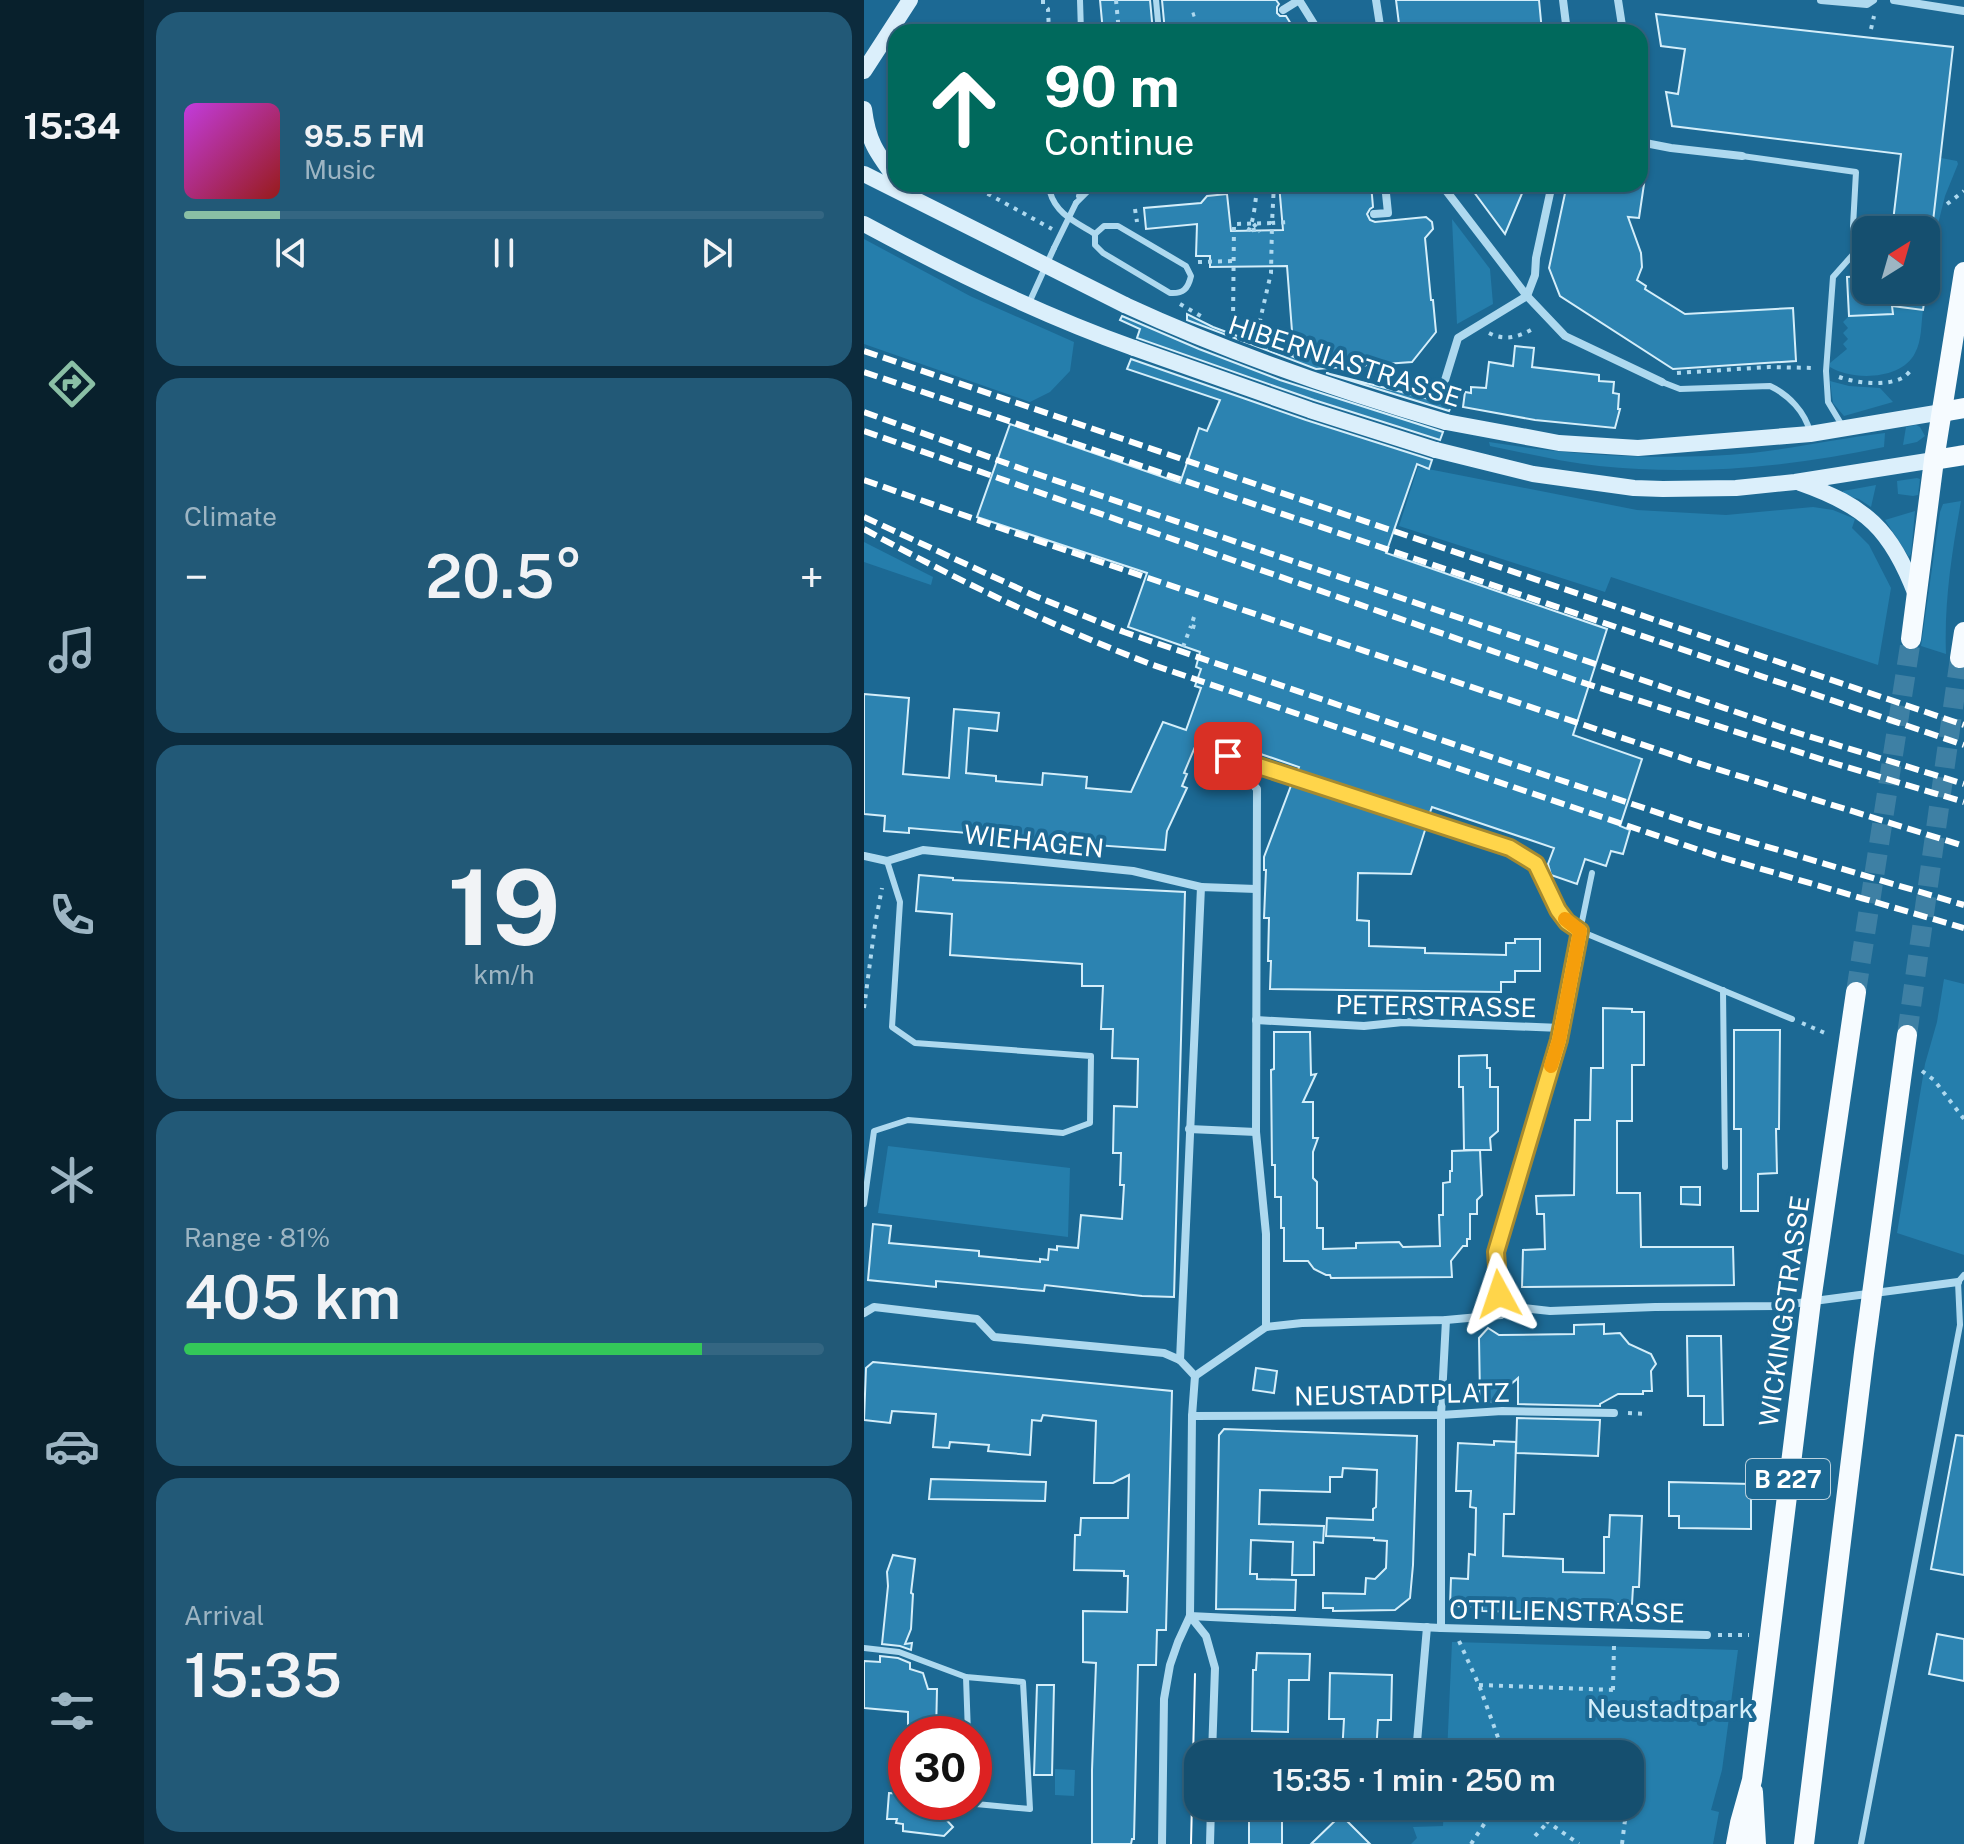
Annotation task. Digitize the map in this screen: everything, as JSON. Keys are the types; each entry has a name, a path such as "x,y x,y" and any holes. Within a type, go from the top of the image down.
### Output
{"main road":[{"path":"894,24 910,0"},
{"path":"864,71 888,34"},
{"path":"864,109 867,134 888,168"},
{"name":"HIBERNIASTRASSE","path":"864,174 888,187"},
{"name":"HIBERNIASTRASSE","path":"897,192 1125,305 1219,346 1306,378 1446,422 1559,443 1638,448 1845,430 1942,412"},
{"path":"908,192 917,203"},
{"path":"864,224 1028,306 1094,334 1310,410 1436,450 1533,474 1634,488 1736,488 1795,482 1964,455"},
{"path":"1911,639 1934,460 1964,272"},
{"path":"1942,412 1964,408"},
{"path":"1795,482 1834,496 1872,520 1898,555 1917,598"},
{"path":"1960,658 1964,632"},
{"name":"WICKINGSTRASSE","path":"1736,1844 1752,1780 1811,1301 1856,992"},
{"name":"B 227","path":"1804,1844 1907,1035"},
{"name":"WICKINGSTRASSE","path":"1752,1780 1756,1844"}],"street":[{"path":"1283,10 1299,0 1314,24"},
{"path":"1376,0 1380,24"},
{"path":"1563,0 1566,24"},
{"path":"1618,0 1622,24"},
{"path":"1821,0 1869,1"},
{"path":"1894,0 1964,11"},
{"path":"1648,144 1742,156"},
{"path":"1374,214 1388,213 1386,192"},
{"path":"1447,192 1527,296 1565,336 1662,382"},
{"path":"1426,386 1442,390 1458,338 1527,296 1535,275 1550,192"},
{"path":"1230,744 1228,756 1257,789 1256,1132 1266,1234 1266,1327"},
{"name":"WIEHAGEN","path":"864,856 887,861 923,850 1133,871 1201,887 1256,889"},
{"path":"1180,1360 1201,887"},
{"name":"PETERSTRASSE","path":"1256,1020 1364,1026 1403,1022 1561,1028 1496,1252 1499,1294 1514,1307"},
{"path":"1189,1129 1256,1132"},
{"path":"1195,1376 1266,1327 1302,1323 1446,1320 1501,1315 1514,1307 1550,1311 1655,1307 1756,1308 1961,1279"},
{"path":"864,1313 874,1307 977,1319 994,1337 1164,1353 1180,1360 1195,1376 1190,1616 1170,1665 1164,1699 1162,1844"},
{"path":"1441,1628 1441,1415 1446,1320"},
{"name":"NEUSTADTPLATZ","path":"1192,1416 1441,1415 1502,1411 1614,1413"},
{"path":"1190,1616 1206,1636 1215,1668 1212,1740"},
{"name":"OTTILIENSTRASSE","path":"1190,1616 1441,1628 1707,1635"},
{"name":"OTTILIENSTRASSE","path":"1417,1740 1427,1627"},
{"path":"1210,1844 1211,1820"}],"lane":[{"path":"1080,0 1081,24"},
{"path":"1156,0 1158,24"},
{"path":"1742,156 1856,172 1853,226 1857,250 1833,277 1826,371 1828,402 1845,430"},
{"path":"1050,192 1061,212 1095,234"},
{"path":"1028,306 1081,192"},
{"path":"1076,203 1087,192"},
{"path":"1104,226 1118,226 1186,266 1191,276 1188,287 1179,294 1170,293 1103,253 1095,245 1095,234 1104,226"},
{"path":"1662,382 1680,389 1770,386 1793,402 1808,424 1810,434"},
{"path":"1228,756 1510,848 1536,864 1558,910 1567,922 1580,931 1792,1019"},
{"path":"864,1204 868,1145 874,1131 908,1120 1063,1133 1090,1123 1091,1056 915,1043 892,1027 900,902 887,861"},
{"path":"1561,1028 1592,873"},
{"path":"1723,990 1725,1167"},
{"path":"1861,1844 1960,1325 1961,1279"},
{"path":"864,1648 899,1652 966,1677 1023,1682 1030,1809 992,1805"},
{"path":"966,1677 967,1716"}],"path":[{"path":"1043,0 1048,9 1049,24"},
{"path":"1116,0 1118,24"},
{"path":"1947,204 1964,191"},
{"path":"1253,223 1254,232 1256,192"},
{"path":"1257,333 1271,273 1274,192"},
{"path":"1288,222 1234,224 1233,323 1350,369 1426,386"},
{"path":"1498,337 1522,336 1548,319"},
{"path":"1662,382 1669,374 1676,373 1806,366 1868,383 1903,378 1913,368"},
{"path":"1183,647 1194,617"},
{"path":"1191,626 1198,628"},
{"path":"864,1008 887,861"},
{"path":"1792,1019 1825,1033"},
{"path":"1904,1057 1934,1080 1964,1119"},
{"path":"1614,1413 1648,1414"},
{"path":"1441,1628 1462,1643 1499,1740"},
{"path":"1479,1685 1614,1690 1615,1634"},
{"path":"1707,1635 1749,1635"},
{"path":"1471,1844 1487,1820"},
{"path":"1622,1844 1625,1820"},
{"path":"1535,1836 1548,1822 1579,1844"}],"green space":[{"path":"1941,158 1957,161 1940,216 1934,216 1938,181 1935,180 1936,170 1939,170"},
{"path":"1452,219 1490,269 1493,304 1457,324"},
{"path":"864,239 970,296 1074,342 1070,371 1050,392 1030,402 864,344"},
{"path":"1892,304 1923,310 1919,343 1909,362 1888,373 1863,376 1839,372 1830,367 1830,363 1847,349 1843,344 1848,339 1843,333 1848,328 1843,322 1849,316 1892,314"},
{"path":"1830,381 1880,388 1893,402 1844,416 1833,403"},
{"path":"1916,425 1925,436 1917,442 1903,445 1906,427"},
{"path":"1885,433 1884,447 1813,460 1706,470 1634,469 1585,464 1490,446 1489,442 1587,454 1686,457 1752,453"},
{"path":"1418,467 1637,510 1726,515 1813,507 1833,510 1855,519 1852,528 1869,545 1891,588 1878,665 1611,577 1605,592 1399,526"},
{"path":"1920,479 1918,495 1898,494 1897,481"},
{"path":"1876,485 1871,507 1859,499 1843,495 1843,491"},
{"path":"1961,501 1947,596 1946,654 1921,646 1940,512 1943,504"},
{"path":"1915,511 1911,554 1909,557 1885,520"},
{"path":"864,542 933,577 931,585 864,562"},
{"path":"1944,979 1964,984 1964,1255 1897,1233 1925,1064 1937,1022"},
{"path":"888,1146 1070,1168 1068,1237 878,1213"},
{"name":"Neustadtpark","path":"1452,1642 1738,1650 1722,1770 1711,1810 1719,1812 1713,1844 1411,1844 1417,1838 1413,1827 1443,1826 1443,1820 1644,1820 1644,1740 1448,1740"},
{"path":"1055,1769 1075,1770 1074,1796 1055,1795"}],"building":[{"path":"1100,0 1150,0 1152,24 1102,24"},
{"path":"1162,0 1276,0 1279,4 1277,13 1286,16 1291,24 1164,24"},
{"path":"1396,0 1539,0 1541,24 1399,24"},
{"path":"1656,14 1953,47 1934,216 1894,216 1901,154 1672,126 1666,92 1678,94 1685,49 1661,46"},
{"path":"1280,192 1372,192 1373,207 1367,214 1370,220 1426,217 1432,222 1433,229 1425,238 1436,332 1412,362 1316,369 1187,320 1187,314 1294,357 1287,266 1210,267 1210,256 1196,256 1197,224 1146,229 1144,208 1201,203 1207,196 1227,194 1231,231 1283,230"},
{"path":"1474,192 1523,192 1505,234"},
{"path":"1565,192 1643,192 1639,218 1628,217 1641,253 1642,267 1637,280 1646,286 1645,289 1685,314 1793,308 1796,361 1673,369 1560,296 1549,268"},
{"path":"1847,277 1852,277 1852,304 1924,304 1923,310 1892,306 1893,314 1849,316"},
{"path":"1122,316 1280,380 1443,432 1440,440 1137,338 1140,329 1120,320"},
{"path":"1515,346 1534,348 1532,367 1599,375 1599,381 1614,382 1613,393 1619,394 1620,409 1615,428 1535,420 1463,407 1465,392 1471,393 1471,387 1486,388 1489,362 1513,366"},
{"path":"1131,359 1432,460 1429,469 1417,464 1386,553 1607,629 1573,735 1642,759 1620,826 1630,830 1623,854 1611,851 1606,866 1585,859 1577,884 1551,875 1548,864 1554,848 1432,807 1429,815 1297,772 1299,767 1237,746 1232,737 1223,742 1200,735 1184,773 1187,774 1182,786 1187,788 1167,831 1165,850 1052,845 1052,840 909,828 909,833 884,831 885,816 864,814 864,694 909,698 903,774 949,778 954,709 999,713 997,731 969,728 966,773 996,776 996,781 1042,785 1043,773 1087,777 1086,788 1131,792 1163,722 1186,730 1201,688 1195,686 1201,669 1196,667 1200,652 1128,627 1147,573 977,517 1010,424 1180,483 1199,428 1207,431 1220,400 1127,369"},
{"path":"1326,373 1437,401 1452,405 1449,411"},
{"path":"1292,783 1426,827 1411,874 1358,873 1357,920 1369,921 1369,946 1425,948 1425,953 1506,955 1506,943 1515,943 1515,939 1540,939 1540,971 1515,971 1515,982 1501,982 1501,992 1270,989 1269,918 1264,918 1264,857"},
{"path":"919,875 953,880 1185,892 1174,1297 1045,1285 1044,1291 936,1281 936,1287 868,1280 873,1224 891,1226 889,1243 979,1251 979,1256 1040,1262 1040,1259 1048,1260 1049,1249 1057,1250 1057,1246 1078,1248 1081,1215 1122,1219 1124,1185 1120,1185 1121,1153 1113,1153 1114,1106 1137,1107 1138,1059 1112,1058 1113,1029 1101,1029 1103,986 1082,986 1082,964 950,955 952,914 916,911"},
{"path":"1603,1008 1644,1012 1644,1065 1632,1065 1632,1121 1617,1121 1617,1193 1640,1193 1641,1247 1733,1247 1734,1285 1522,1287 1523,1250 1545,1249 1544,1214 1537,1214 1536,1196 1574,1195 1575,1120 1590,1120 1591,1068 1603,1068"},
{"path":"1734,1030 1780,1030 1777,1173 1758,1174 1758,1211 1741,1211 1741,1129 1734,1129"},
{"path":"1274,1032 1310,1032 1311,1075 1316,1074 1303,1102 1313,1102 1313,1138 1318,1138 1313,1152 1313,1178 1317,1182 1317,1228 1323,1228 1323,1249 1356,1248 1356,1243 1399,1242 1403,1247 1440,1246 1439,1215 1443,1215 1443,1183 1450,1182 1452,1151 1480,1150 1482,1195 1477,1200 1477,1214 1470,1214 1467,1246 1463,1246 1451,1261 1452,1277 1331,1278 1314,1269 1308,1261 1284,1261 1281,1197 1275,1197 1275,1165 1272,1165 1271,1070 1274,1069"},
{"path":"1487,1055 1490,1087 1498,1087 1498,1131 1490,1138 1491,1150 1464,1150 1459,1056"},
{"path":"1681,1187 1700,1187 1700,1205 1681,1204"},
{"path":"1604,1324 1604,1334 1620,1333 1629,1344 1651,1354 1656,1364 1651,1371 1652,1391 1618,1394 1600,1406 1518,1404 1518,1378 1491,1402 1480,1396 1479,1338 1488,1328 1499,1335 1574,1334 1574,1325"},
{"path":"1687,1336 1721,1336 1723,1425 1704,1425 1704,1396 1688,1396"},
{"path":"873,1362 1172,1391 1166,1630 1157,1630 1156,1665 1138,1665 1134,1839 1131,1844 1092,1844 1096,1663 1083,1662 1083,1611 1127,1612 1128,1576 1124,1576 1124,1571 1074,1570 1075,1535 1080,1535 1081,1518 1128,1518 1129,1475 1113,1483 1094,1483 1096,1421 1043,1415 1041,1421 1032,1420 1030,1455 988,1451 989,1445 950,1442 949,1448 933,1447 936,1414 892,1411 890,1423 864,1420 866,1368"},
{"path":"1256,1368 1277,1371 1274,1393 1253,1390"},
{"path":"1517,1418 1600,1420 1598,1456 1516,1453"},
{"path":"1224,1429 1417,1436 1410,1598 1395,1610 1333,1611 1333,1608 1323,1608 1323,1593 1365,1594 1366,1578 1375,1579 1386,1568 1387,1541 1326,1536 1327,1518 1373,1520 1377,1470 1343,1468 1342,1477 1330,1477 1330,1492 1260,1490 1259,1524 1324,1526 1323,1543 1314,1542 1314,1575 1292,1575 1293,1542 1251,1540 1250,1574 1257,1574 1257,1579 1296,1580 1295,1610 1216,1609 1219,1435"},
{"path":"1956,1435 1964,1436 1964,1575 1931,1569"},
{"path":"1494,1441 1516,1442 1514,1514 1504,1514 1503,1556 1563,1559 1563,1572 1604,1573 1604,1537 1609,1537 1610,1515 1642,1516 1639,1587 1633,1587 1632,1604 1593,1604 1579,1608 1522,1607 1522,1612 1450,1606 1451,1578 1468,1579 1469,1554 1475,1555 1476,1508 1470,1507 1471,1491 1456,1491 1458,1443 1494,1445"},
{"path":"931,1479 1046,1482 1045,1501 929,1499"},
{"path":"1669,1482 1751,1484 1751,1529 1679,1528 1679,1516 1669,1516"},
{"path":"893,1555 915,1559 911,1629 905,1644 912,1643 911,1650 882,1644 887,1572"},
{"path":"1937,1634 1964,1639 1964,1681 1929,1674"},
{"path":"1257,1653 1310,1654 1309,1680 1289,1680 1288,1732 1252,1731 1253,1670 1256,1670"},
{"path":"880,1656 898,1658 910,1663 910,1669 923,1673 928,1689 937,1689 936,1716 908,1716 908,1712 864,1708 864,1661 880,1662"},
{"path":"1330,1673 1392,1675 1391,1720 1378,1720 1377,1740 1343,1740 1344,1719 1329,1719"},
{"path":"1037,1685 1054,1685 1052,1775 1034,1775"},
{"path":"897,1820 947,1820 953,1827 944,1836 903,1831 903,1824 896,1823"},
{"path":"1249,1820 1282,1820 1282,1844 1249,1844"},
{"path":"1336,1820 1346,1820 1370,1844 1311,1844"}],"tunnel":[{"path":"1856,992 1911,639"},
{"path":"1907,1035 1960,658"}],"tram line":[{"path":"1191,1844 1195,1674"}],"railway":[{"path":"864,351 1964,725"},
{"path":"864,372 1964,745"},
{"path":"864,412 1025,470 1795,732 1964,784"},
{"path":"864,431 1575,680 1964,802"},
{"path":"864,480 1688,760 1964,846"},
{"path":"864,517 1035,596 1124,632 1704,828 1964,905"},
{"path":"864,529 1006,602 1153,665 1717,856 1964,928"}],"slow traffic":[{"path":"1551,1066 1580,931 1565,919"}],"route":[{"path":"1228,756 1510,848 1536,864 1558,910 1567,922 1580,931 1559,1040 1496,1252 1499,1294"}]}
